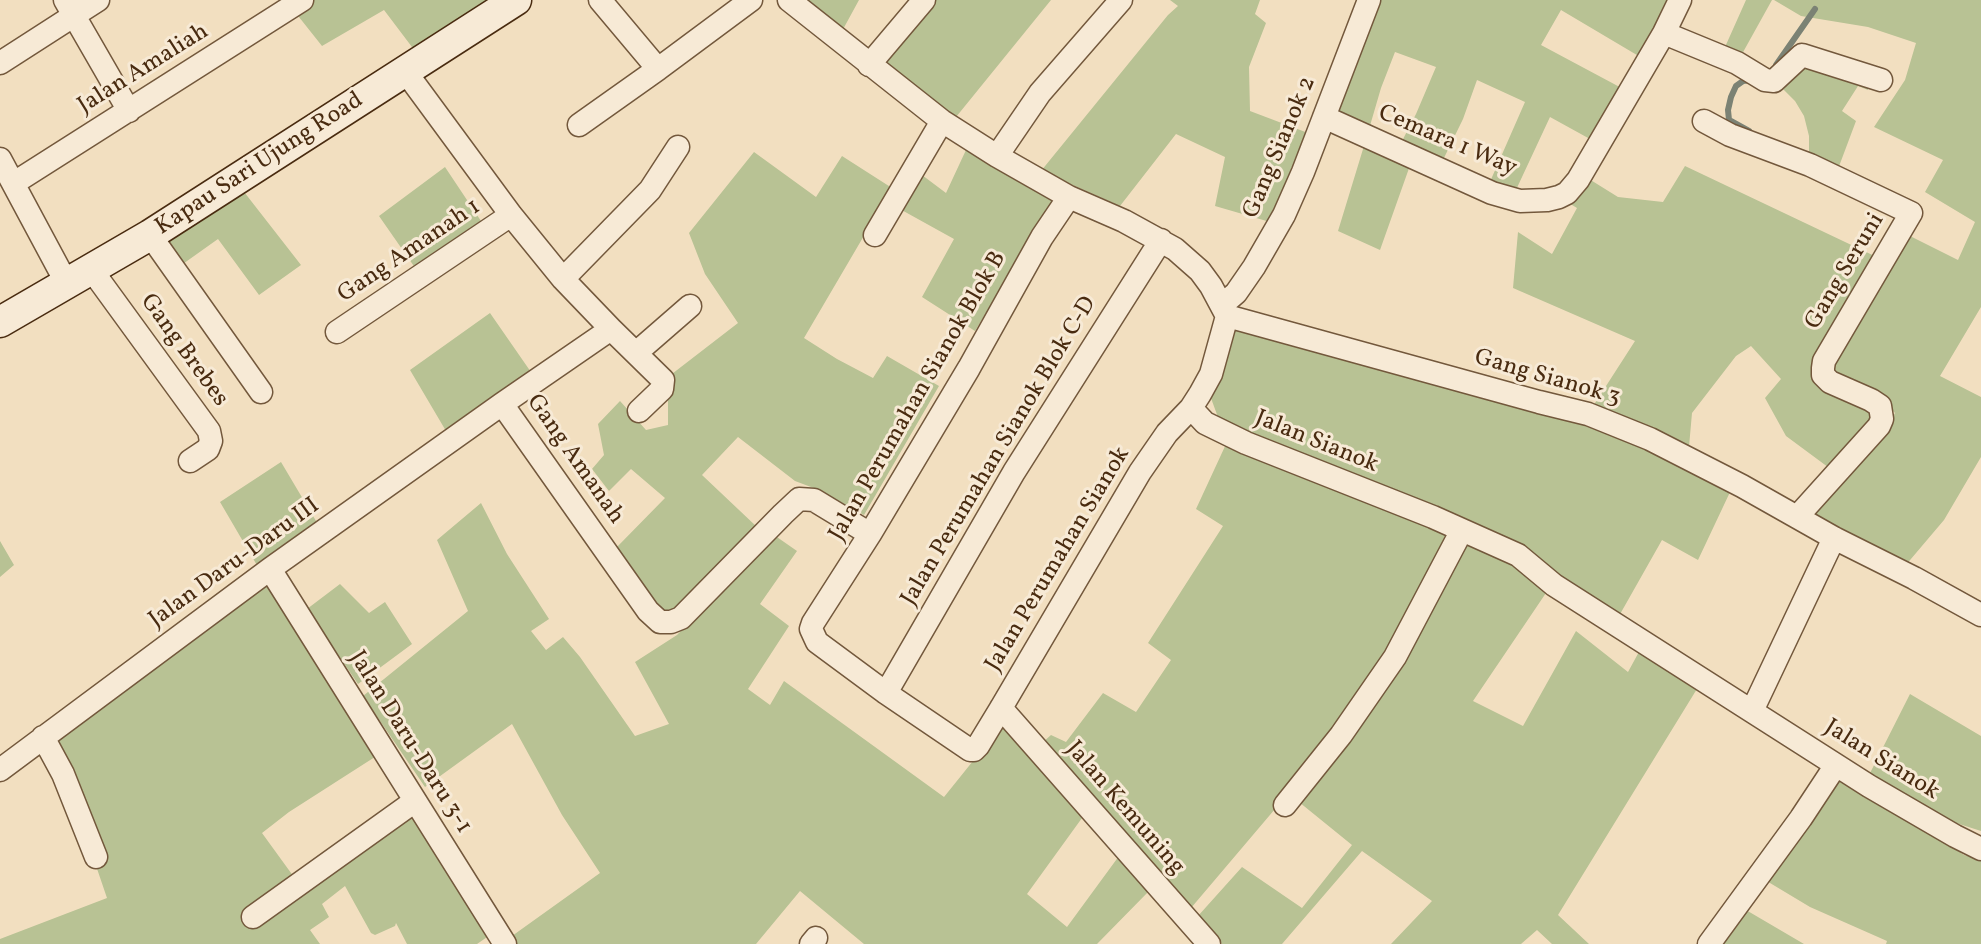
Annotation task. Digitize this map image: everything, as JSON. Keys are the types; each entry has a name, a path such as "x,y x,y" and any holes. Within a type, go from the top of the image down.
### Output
{"street":[{"path":"0,63 70,8 98,0"},
{"name":"Jalan Amaliah","path":"14,183 302,0"},
{"name":"Kapau Sari Ujung Road","path":"0,322 150,235 516,0"},
{"path":"600,0 658,69"},
{"path":"579,125 751,0"},
{"path":"789,0 942,121 1069,197 1161,240 1200,271 1225,310 1211,374 1191,408"},
{"path":"869,65 924,0"},
{"path":"997,156 1040,93 1121,0"},
{"name":"Gang Sianok 2","path":"1225,310 1284,215 1369,0"},
{"name":"Cemara 1 Way","path":"1324,117 1492,193 1520,201 1547,200 1567,193 1578,180 1680,0"},
{"path":"70,8 129,111"},
{"path":"1664,33 1774,81 1802,55 1881,80"},
{"path":"405,71 511,215 563,279 663,382 662,389 639,411"},
{"path":"875,235 942,121"},
{"name":"Gang Seruni","path":"1704,121 1730,135 1810,165 1911,213 1824,361 1823,375 1838,387 1880,406 1882,419 1797,517"},
{"path":"563,279 650,190 678,147"},
{"path":"0,159 79,276"},
{"name":"Jalan Perumahan Sianok Blok B","path":"886,693 817,642 812,633 813,623 870,534 969,368 1042,237 1069,197"},
{"name":"Gang Amanah 1","path":"337,332 511,215"},
{"path":"150,235 261,392"},
{"name":"Jalan Perumahan Sianok Blok C-D","path":"886,693 1014,472 1161,240"},
{"name":"Gang Brebes","path":"79,276 209,431 211,441 208,449 190,461"},
{"path":"636,353 690,306"},
{"name":"Gang Sianok 3","path":"1225,310 1588,414 1650,439 1981,615"},
{"name":"Gang Amanah","path":"611,329 502,404 648,611 660,622 681,618 799,499 814,500 870,534"},
{"name":"Jalan Daru-Daru III","path":"0,770 270,569 502,404"},
{"name":"Jalan Perumahan Sianok","path":"886,693 974,750 1140,472 1167,433 1191,408"},
{"name":"Jalan Sianok","path":"1191,408 1205,423 1246,443 1433,517 1518,555 1554,585 1836,765 1908,810 1981,849"},
{"path":"1285,805 1341,735 1395,657 1462,530"},
{"path":"1752,711 1834,538"},
{"name":"Jalan Daru-Daru 3-1","path":"270,569 505,944"},
{"name":"Jalan Kemuning","path":"1001,708 1209,944"},
{"path":"43,737 63,774 96,857"},
{"path":"1709,944 1836,765"},
{"path":"253,917 415,801"}],"green space":[{"path":"313,0 491,0 415,51 384,10 322,46 295,12"},
{"path":"802,0 859,0 841,33"},
{"path":"933,0 1051,0 952,122 879,63"},
{"path":"1170,0 1260,0 1255,14 1266,23 1249,67 1250,111 1308,133 1270,222 1215,206 1225,157 1176,134 1120,206 1041,171 1178,6"},
{"path":"1369,0 1680,0 1647,61 1561,10 1541,45 1629,92 1599,144 1550,117 1515,192 1489,184 1525,102 1477,80 1463,119 1442,162 1401,143 1436,67 1395,52 1367,136 1324,117"},
{"path":"1746,0 1772,0 1737,63 1721,56"},
{"path":"1774,0 1981,0 1981,307 1940,376 1981,397 1981,457 1944,520 1905,566 1806,516 1885,430 1895,413 1879,397 1830,373 1904,233 1958,260 1975,222 1925,192 1943,160 1874,127 1905,80 1916,43 1868,27 1801,16"},
{"path":"1803,63 1868,83 1868,90 1858,86 1842,111 1856,121 1838,169 1809,154 1804,116 1780,86"},
{"path":"1367,136 1413,157 1380,250 1338,231"},
{"path":"966,150 1056,196 975,331 922,297 954,239 898,208 918,172 946,193"},
{"path":"754,152 816,197 842,156 892,188 804,338 873,378 887,356 939,386 864,515 819,490 795,481 738,437 702,475 757,527 666,619 616,548 665,498 631,469 609,491 592,469 604,455 598,424 620,401 646,430 668,425 668,377 738,323 705,274 689,233"},
{"path":"1685,166 1883,260 1823,368 1880,406 1836,473 1786,436 1765,398 1781,379 1751,346 1736,356 1692,413 1688,458 1588,414 1635,341 1513,288 1518,232 1552,254 1577,208 1559,197 1581,174 1618,197 1663,202"},
{"path":"445,167 485,227 418,272 379,216"},
{"path":"241,188 301,265 259,295 218,239 180,266 159,239"},
{"path":"490,313 533,375 446,431 410,370"},
{"path":"1233,327 1586,422 1653,445 1731,490 1698,560 1662,540 1619,616 1219,420 1208,390"},
{"path":"1227,442 1452,534 1402,630 1303,776 1191,908 1042,743 1051,735 1066,742 1103,693 1136,712 1171,660 1148,643 1223,526 1196,509"},
{"path":"281,462 319,526 258,567 220,502"},
{"path":"481,503 507,554 549,619 531,631 546,650 563,637 635,736 669,724 635,662 677,635 774,535 797,551 760,604 789,626 748,689 770,705 784,681 944,797 981,751 996,715 1082,818 1027,894 1067,927 1119,856 1150,890 1097,944 864,944 800,891 756,944 517,944 512,936 600,873 562,815 512,724 425,787 363,696 468,611 437,540"},
{"path":"1465,540 1512,558 1548,590 1473,701 1523,726 1576,631 1628,672 1640,650 1700,684 1558,915 1589,944 1552,944 1537,930 1521,944 1391,944 1432,901 1362,851 1282,944 1222,944 1198,916 1242,867 1302,908 1352,845 1299,802"},
{"path":"0,541 14,565 0,577"},
{"path":"270,569 378,755 262,833 299,884 413,810 493,933 477,944 407,944 396,923 375,935 345,886 322,904 329,917 310,930 320,944 0,944 0,939 107,898 50,731"},
{"path":"340,584 369,613 385,602 412,644 358,684 307,609"},
{"path":"1910,694 1981,736 1981,831 1956,823 1867,779"},
{"path":"1842,775 1964,855 1981,860 1981,944 1886,944 1887,941 1810,907 1765,880"},
{"path":"1746,910 1804,944 1722,944"}],"waterway":[{"path":"1776,65 1815,9"},
{"path":"1749,131 1729,120 1728,110 1736,86 1752,80"}]}
